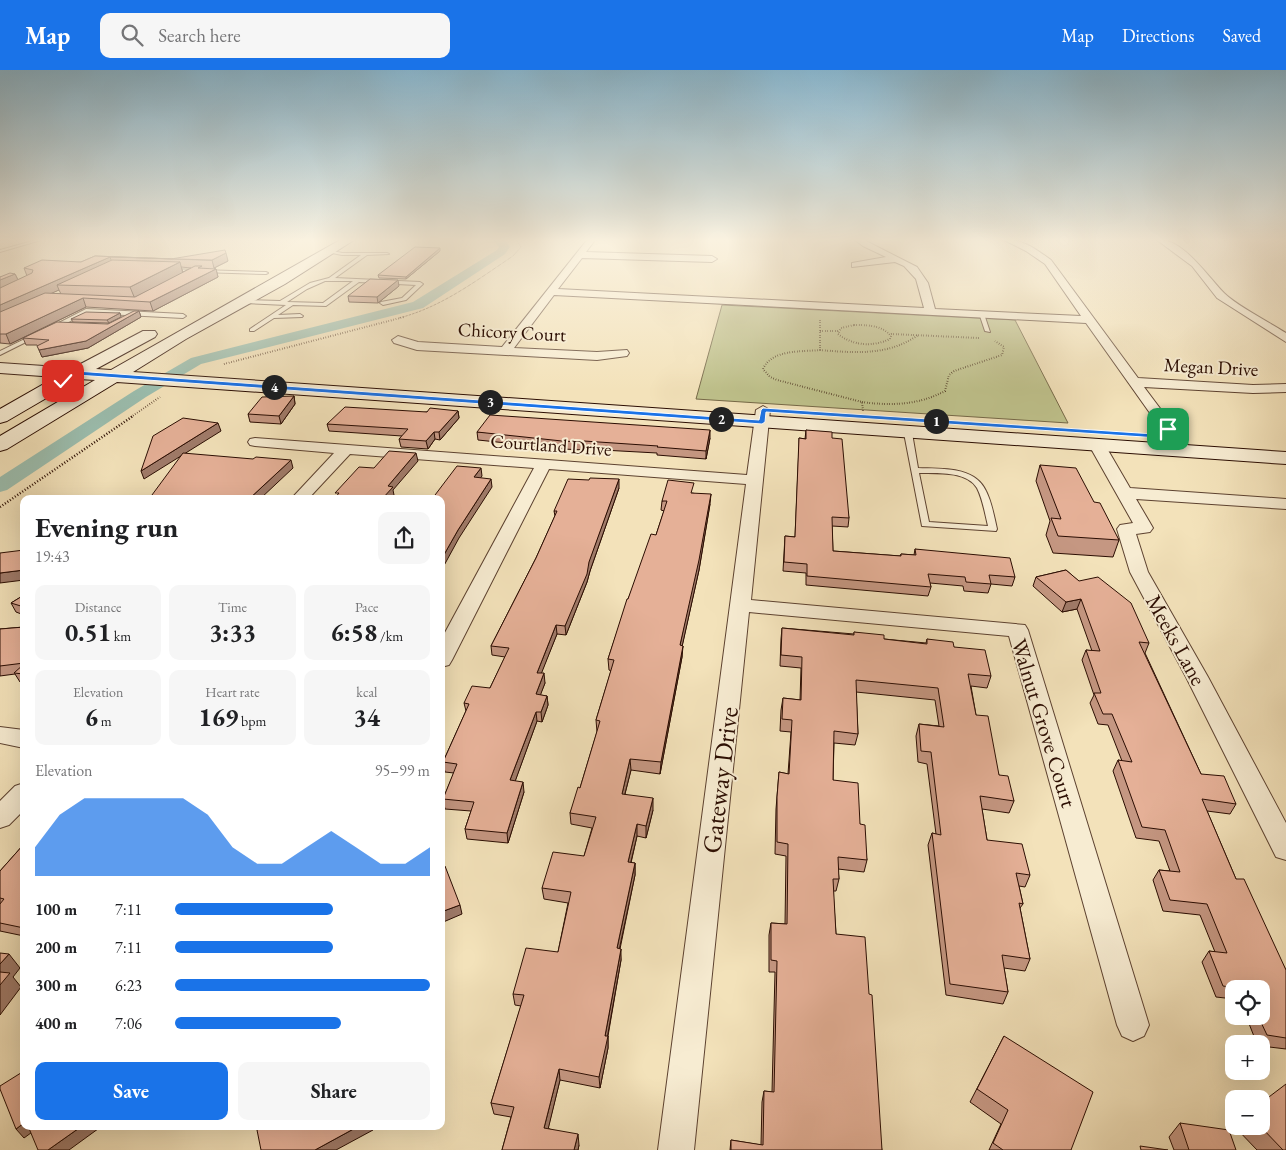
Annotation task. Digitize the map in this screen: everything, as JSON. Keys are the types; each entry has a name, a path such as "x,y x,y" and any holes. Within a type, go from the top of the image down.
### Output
{"main road":[{"path":"215,299 231,290"},
{"path":"0,445 258,290"},
{"path":"0,417 76,373 199,308"},
{"path":"0,355 167,368 189,375"},
{"path":"0,368 152,378 189,375 1179,444 1286,458"},
{"path":"762,416 908,433 1097,445 1286,444"}],"street":[{"path":"924,290 931,312"},
{"path":"1069,290 1179,444"},
{"name":"Megan Drive","path":"1216,290 1221,296 1286,338"},
{"path":"505,351 550,292 1090,320"},
{"name":"Chicory Court","path":"398,340 416,346 597,356 623,353"},
{"name":"Megan Drive","path":"1135,382 1253,389 1286,388"},
{"name":"Gateway Drive","path":"676,1150 762,416"},
{"name":"Courtland Drive","path":"254,442 754,480"},
{"name":"Meeks Lane","path":"1097,445 1144,528 1126,529 1139,572 1197,677 1286,849"},
{"path":"304,495 345,450"},
{"path":"445,652 544,464"},
{"path":"1125,493 1286,504"},
{"name":"Walnut Grove Court","path":"740,605 1018,630 1133,1025"},
{"path":"0,735 20,738"},
{"path":"0,818 20,797"}],"lane":[{"path":"252,330 275,315 302,290"},
{"path":"243,301 281,303 290,301 324,305 342,290"},
{"path":"383,303 404,299 413,290"},
{"path":"298,294 309,293"},
{"path":"0,355 86,311 183,316"},
{"path":"94,316 103,312"},
{"path":"110,317 119,313"},
{"path":"126,318 134,314"},
{"path":"981,314 988,331"},
{"path":"275,315 282,318 300,316"},
{"path":"59,325 76,326"},
{"path":"908,433 925,524 993,529 980,486 972,478 950,472 915,470"}],"path":[{"path":"820,319 820,350"},
{"path":"820,330 830,332 830,330 838,331 847,326 862,325 879,328 891,334 982,338"},
{"path":"838,331 841,337 862,343 886,341 890,339 891,334"},
{"path":"918,335 901,345 883,350 863,352 820,350 778,356 766,361 763,369 770,377 777,380 862,402 900,404 918,402 945,391 949,375 954,371 1002,355 1004,347 1002,344 989,339"},
{"path":"0,507 161,396"},
{"path":"862,402 863,411"}],"green space":[{"path":"722,305 1015,320 1068,423 696,399"}],"building":[{"path":"0,290 33,290 0,305"},
{"path":"148,290 173,290 150,302 83,298 6,334 0,334 0,312 45,293 135,297"},
{"path":"355,290 385,290 377,297 348,296"},
{"path":"134,311 139,311 86,341 39,350 37,346 49,340 23,338 57,322 108,324"},
{"path":"86,312 120,313 107,320 71,319"},
{"path":"294,396 279,416 248,414 262,397"},
{"path":"345,407 427,412 430,408 458,411 439,432 434,432 426,441 399,439 408,429 327,424"},
{"path":"490,415 710,430 706,451 658,446 562,441 477,432"},
{"path":"183,418 218,423 141,471 153,436"},
{"path":"806,430 832,432 832,438 842,439 849,518 832,517 833,551 901,556 901,554 916,555 915,549 1010,558 1015,577 989,575 991,584 966,582 965,577 928,574 931,587 807,576 807,564 784,562 785,536 795,537 799,438 806,439"},
{"path":"389,451 416,453 388,486 393,487 386,495 337,495 339,493 335,493 359,467 374,468"},
{"path":"183,453 291,460 253,495 152,495"},
{"path":"1040,465 1076,468 1094,502 1100,503 1119,540 1058,536 1051,518 1061,519"},
{"path":"457,466 481,468 474,477 491,479 445,553 445,495 435,495"},
{"path":"590,478 619,479 589,562 587,574 565,626 556,625 537,673 544,673 536,694 547,696 541,712 536,712 510,780 523,782 507,833 465,829 474,802 445,799 445,794 457,764 445,762 445,758 469,704 464,703 472,686 490,688 509,648 491,646 536,558 557,511 554,511 568,479 589,480"},
{"path":"668,480 694,483 691,493 711,494 699,560 680,645 683,646 661,762 630,759 622,794 653,798 646,826 637,824 628,862 635,863 617,948 621,949 605,1036 608,1036 599,1077 559,1069 544,1128 578,1134 574,1150 502,1150 514,1107 491,1103 524,995 513,994 526,948 558,952 571,892 542,888 553,852 584,856 596,817 570,813 578,787 580,788 600,721 596,720 614,660 608,659 627,599 651,534 656,535 667,501 662,501"},
{"path":"20,550 20,570 0,573 0,553"},
{"path":"1066,570 1079,581 1098,577 1131,603 1149,643 1139,642 1201,774 1224,776 1236,804 1202,799 1236,879 1244,879 1286,970 1286,1038 1267,1035 1262,1025 1270,1025 1270,980 1225,980 1225,986 1223,986 1209,951 1227,953 1207,904 1170,900 1159,870 1180,872 1165,830 1142,827 1118,760 1132,762 1112,714 1103,714 1094,693 1101,693 1086,650 1100,651 1081,599 1066,602 1036,577"},
{"path":"20,597 20,606 11,603"},
{"path":"20,627 20,664 0,666 0,629"},
{"path":"782,628 854,635 854,632 884,635 884,639 927,644 927,639 953,642 954,647 985,650 991,676 968,674 976,715 988,716 999,775 1008,776 1014,801 980,796 987,840 1022,844 1030,875 1016,873 1023,904 1019,903 1030,959 1002,955 1008,992 950,984 932,833 941,835 931,752 921,751 919,724 944,727 938,688 856,680 858,734 834,731 833,780 858,783 860,824 865,825 867,860 838,857 839,879 833,879 836,934 865,937 869,994 872,995 882,1150 731,1150 731,1140 763,1145 764,1091 774,1092 777,961 771,960 771,923 787,924 788,844 777,842 777,797 779,772 789,774 792,720 782,719 783,698 801,700 802,657 781,655"},
{"path":"20,668 20,674 14,673"},
{"path":"20,848 20,927 0,923 0,904 4,899 0,898 0,871"},
{"path":"445,866 460,905 445,911"},
{"path":"0,953 9,954 0,964"},
{"path":"0,972 10,973 0,985"},
{"path":"1004,1036 1093,1092 1071,1150 1003,1150 993,1143 1008,1110 977,1089"},
{"path":"20,1074 20,1126 16,1129 0,1089 0,1086"},
{"path":"1286,1084 1286,1150 1283,1150 1269,1135 1270,1096"},
{"path":"1180,1123 1225,1129 1225,1135 1231,1135 1236,1150 1189,1150"},
{"path":"30,1130 76,1130 48,1150 38,1150"},
{"path":"257,1130 352,1130 315,1150 261,1150"},
{"path":"1140,1146 1168,1150 1141,1150"}],"waterway":[{"path":"0,486 140,394 196,361 418,305 441,290"}],"route":[{"path":"63,381 76,373 762,422 763,410 1174,437 1168,429"}]}
